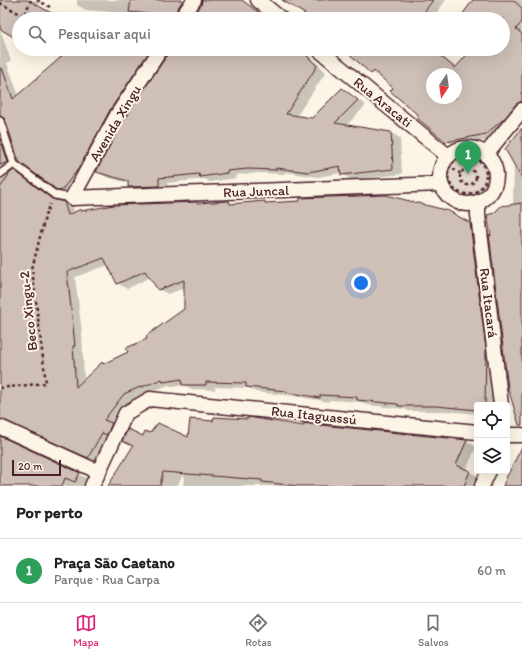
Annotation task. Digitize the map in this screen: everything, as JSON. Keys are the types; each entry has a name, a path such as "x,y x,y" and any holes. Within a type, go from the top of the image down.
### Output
{"street":[{"path":"186,12 194,0"},
{"path":"258,0 273,12"},
{"name":"Avenida Xingu","path":"72,198 117,115 156,56"},
{"name":"Rua Aracati","path":"326,56 449,162"},
{"path":"486,154 522,110"},
{"path":"463,148 479,150 486,154 496,171 496,180 490,193 478,202 469,204 460,203 448,196 441,184 440,168 443,161 449,162 455,151 463,148"},
{"name":"Rua Juncal","path":"72,198 441,184"},
{"name":"Rua Itacará","path":"478,202 478,215 501,402"},
{"name":"Rua Itaguassú","path":"99,472 126,413 150,399 474,432"},
{"path":"0,427 99,472 92,486"},
{"path":"510,435 522,435"},
{"path":"482,486 488,474"}],"lane":[{"path":"0,121 14,164 55,194 72,198"},
{"path":"0,174 14,164"}],"path":[{"path":"26,12 30,0"},
{"path":"37,0 50,7"},
{"path":"0,3 17,12"},
{"path":"466,156 478,159 486,170 485,182 482,188 472,194 459,193 450,184 448,178 449,162 466,156"},
{"path":"449,162 461,174"},
{"path":"474,183 476,176 474,171 466,169 461,174 461,180 464,183 474,183 482,188"},
{"name":"Beco Xingu-2","path":"0,388 46,383 32,269 46,213 55,194"}],"shaded area":[{"path":"468,151 477,153 488,162 493,176 491,185 482,196 468,201 459,199 448,190 443,176 445,167 454,156"},
{"path":"409,427 463,436 474,444 474,474 477,474 471,486 467,486 408,458"}],"building":[{"path":"0,0 28,0 49,12 12,12 12,36 0,29"},
{"path":"131,0 183,0 175,12 129,12"},
{"path":"202,0 242,0 258,12 196,12 201,5"},
{"path":"282,0 433,0 424,12 302,12"},
{"path":"473,0 513,0 522,8 522,22 516,29 522,34 522,101 516,104 506,117 486,134 446,142 417,118 419,116 390,91 393,88 374,71 371,74 352,56 440,56 455,68 466,56 510,56 510,12 464,12"},
{"path":"61,56 146,56 110,110 79,168 61,191 57,190 18,161 20,158 18,159 5,119 0,116 0,68 2,68 13,99"},
{"path":"167,56 307,56 317,66 286,114 312,118 342,88 358,100 335,123 391,132 393,169 341,175 340,166 308,172 276,168 276,170 248,169 227,171 227,173 200,177 199,174 159,178 159,186 128,187 128,181 96,172 124,119"},
{"path":"522,128 522,179 505,149"},
{"path":"0,137 8,162 0,165"},
{"path":"14,170 52,199 64,202 68,215 81,209 81,211 114,205 229,201 230,204 265,201 265,203 300,201 300,198 386,195 449,211 470,223 486,349 485,402 474,402 474,410 436,406 398,406 398,404 357,400 357,397 320,395 320,398 286,391 246,387 246,383 206,382 206,385 182,385 182,379 163,382 162,379 124,394 104,420 112,423 107,435 102,433 88,458 0,419 0,188 10,173","holes":["104,258 117,284 145,271 158,290 184,280 184,309 146,336 147,339 126,348 128,352 103,364 102,362 76,387 73,346 75,346 67,272"]},
{"path":"522,203 522,425 519,425 508,388 489,234 491,236 487,215 494,213 501,206"},
{"path":"214,417 248,419 248,417 304,426 304,423 320,426 467,440 456,465 470,471 464,486 298,486 262,482 262,480 163,472 160,486 108,486 133,446 122,441 128,429 143,436 145,431 150,433 158,423 188,437 190,419 213,421"},
{"path":"0,436 80,473 75,482 65,478 62,486 0,486"},
{"path":"522,447 522,486 503,486 508,474 510,474 510,470"}],"place":[{"name":"Praça São Caetano","path":"468,174"}]}
